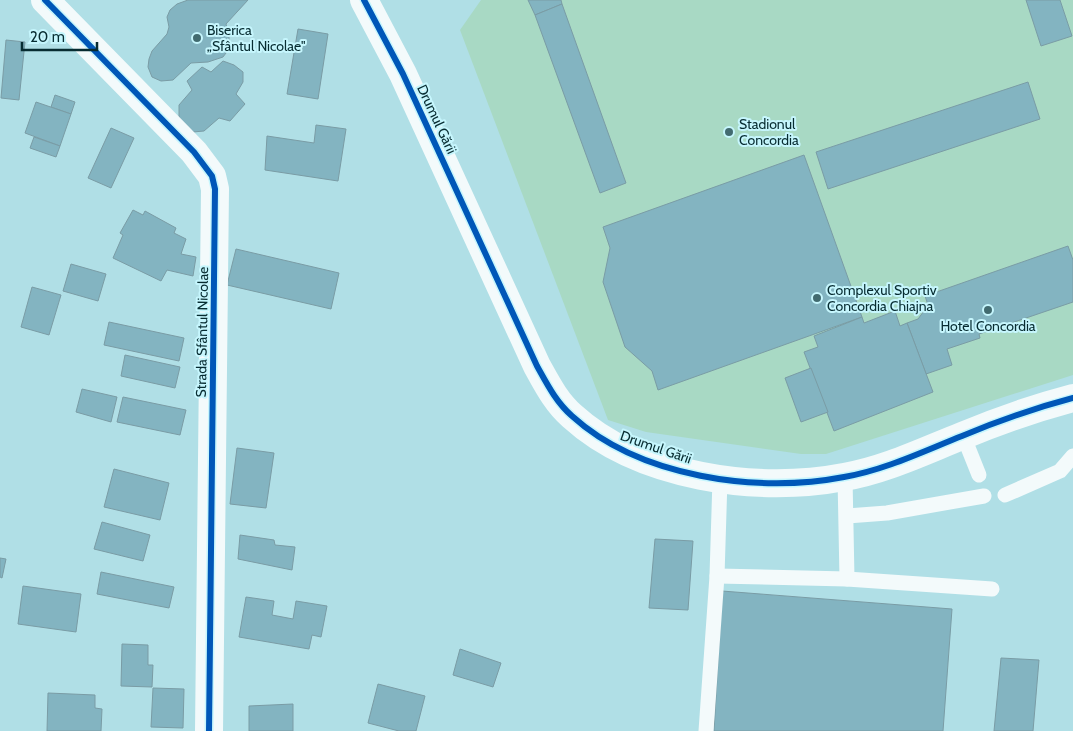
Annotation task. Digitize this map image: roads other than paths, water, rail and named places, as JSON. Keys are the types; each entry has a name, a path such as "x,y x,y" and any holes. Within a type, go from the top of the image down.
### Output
{"main road":[{"name":"Strada Sfântul Nicolae","path":"45,0 194,152 212,176 215,189 209,731"},
{"name":"Drumul Gării","path":"364,0 403,74 533,358 551,392 570,414 608,443 656,463 720,479 787,484 845,477 924,452 963,435 1073,398"}],"lane":[{"path":"963,435 979,475"},
{"path":"1005,495 1060,471 1073,456"},
{"path":"845,477 847,579"},
{"path":"706,731 717,576 720,479"},
{"path":"846,516 887,514 984,496"},
{"path":"717,576 847,579 992,590"}],"place":[{"name":"Biserica „Sfântul Nicolae\"","path":"197,38"},
{"name":"Stadionul Concordia","path":"729,132"},
{"name":"Complexul Sportiv Concordia Chiajna","path":"817,298"},
{"name":"Hotel Concordia","path":"988,310"}]}
